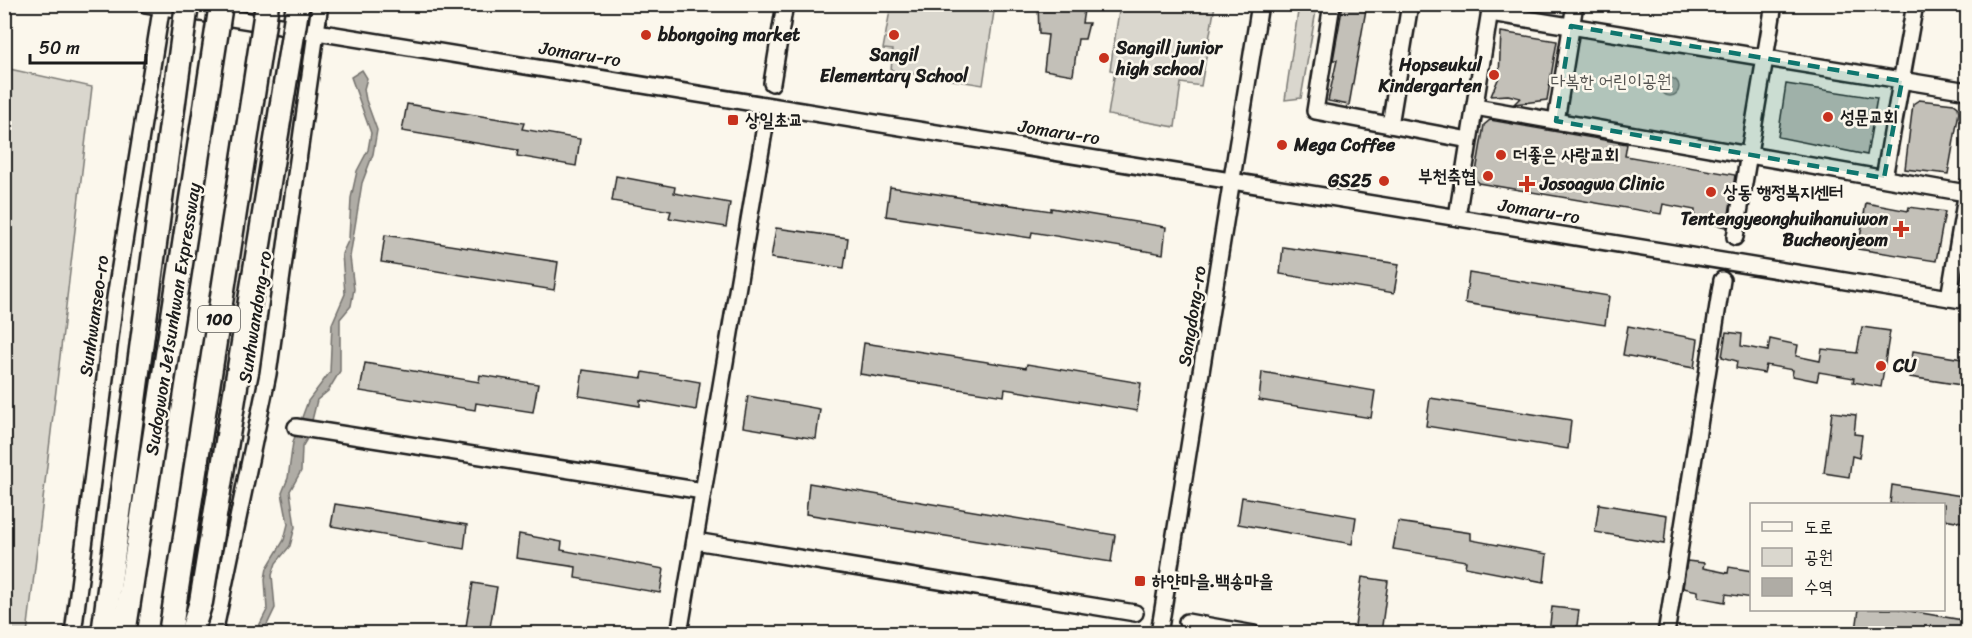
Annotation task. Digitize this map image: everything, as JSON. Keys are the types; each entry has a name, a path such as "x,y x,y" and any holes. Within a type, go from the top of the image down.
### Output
{"highway":[{"path":"103,633 187,4"},
{"name":"Sudogwon Je1sunhwan Expressway","path":"124,633 221,4"},
{"name":"100","path":"170,633 267,4"},
{"path":"191,633 201,602 298,4"}],"street":[{"name":"Jomaru-ro","path":"144,4 317,30 1968,301"},
{"name":"Sunhwandong-ro","path":"214,633 268,374 320,4"},
{"path":"772,83 785,4"},
{"name":"Sangdong-ro","path":"1159,633 1234,181 1260,4"},
{"path":"1332,4 1315,111 1469,140"},
{"path":"1390,125 1410,4"},
{"path":"1556,121 1575,4"},
{"path":"1735,237 1774,4"},
{"path":"1884,178 1915,4"},
{"name":"Sunhwanseo-ro","path":"73,633 115,298 162,6"},
{"path":"1457,217 1491,9 1571,26 1968,91"},
{"path":"1475,107 1884,178 1967,189 1965,218 1949,298"},
{"path":"679,633 765,126"},
{"path":"1666,633 1722,280"},
{"path":"296,427 703,491"},
{"path":"695,541 1135,613"},
{"path":"1187,622 1254,633"}],"highlighted area":[{"path":"1571,26 1902,81 1884,178 1556,121"}],"green space":[{"path":"891,5 995,5 983,85 891,70 893,50 883,49"},
{"path":"1120,5 1215,5 1201,86 1181,83 1175,127 1108,115 1115,71 1110,70"},
{"path":"1299,5 1317,5 1301,98 1285,100"},
{"name":"다복한 어린이공원","path":"1574,32 1757,62 1744,146 1561,116"},
{"path":"5,68 92,87 27,634 4,633"}],"water":[{"path":"362,70 367,78 364,89 366,100 377,130 373,154 362,183 350,257 354,289 351,306 340,319 340,371 328,391 317,400 308,437 302,447 301,471 290,491 295,527 290,546 276,563 272,575 275,608 263,633 255,634 267,610 265,579 267,568 284,540 288,524 282,493 288,478 293,442 308,401 330,372 332,324 345,294 342,254 349,239 351,198 357,171 368,150 371,133 351,77"},
{"path":"1666,78 1674,78 1679,83 1677,94 1666,96 1661,91 1661,83"}],"building":[{"path":"1038,4 1085,4 1082,23 1089,23 1085,39 1078,39 1073,75 1044,70 1048,35 1039,34"},
{"path":"1343,4 1367,4 1349,105 1328,101 1337,60 1333,60"},
{"path":"1501,32 1557,41 1547,100 1514,104 1520,98 1508,95 1491,96 1499,77"},
{"name":"성문교회","path":"1786,84 1877,98 1867,155 1778,137"},
{"path":"1919,100 1954,104 1958,107 1948,174 1905,169 1913,104"},
{"path":"407,104 524,123 522,129 580,139 576,166 517,156 518,150 402,131"},
{"path":"1490,120 1627,144 1625,156 1735,175 1727,227 1694,220 1695,210 1663,204 1661,214 1478,183 1475,178 1484,125"},
{"path":"616,176 675,187 674,193 730,203 726,227 669,218 671,211 612,201"},
{"path":"890,187 1051,211 1051,208 1166,227 1163,254 1032,232 1031,238 886,216"},
{"path":"1866,203 1908,211 1909,207 1945,212 1936,261 1858,249"},
{"path":"776,228 848,238 844,268 771,258"},
{"path":"385,235 558,262 554,290 381,262"},
{"path":"1283,247 1399,264 1394,293 1280,274"},
{"path":"1469,273 1609,296 1605,325 1465,303"},
{"path":"1628,326 1698,339 1694,368 1623,355"},
{"path":"1862,327 1890,331 1881,387 1853,382 1854,378 1819,372 1817,381 1792,376 1793,370 1766,365 1764,373 1736,368 1737,361 1722,357 1726,332 1742,334 1741,346 1768,351 1770,339 1798,345 1796,356 1820,361 1822,349 1857,353"},
{"path":"864,343 1026,368 1027,364 1141,383 1137,411 1005,389 1004,396 860,374"},
{"path":"1913,351 1968,360 1968,386 1910,377"},
{"path":"365,363 479,382 480,375 538,384 533,412 476,403 475,410 360,391"},
{"path":"583,370 642,378 643,372 700,382 696,410 640,400 640,406 579,396"},
{"path":"1262,372 1375,391 1371,418 1259,400"},
{"path":"748,396 820,409 816,439 743,427"},
{"path":"1430,398 1571,420 1568,449 1426,426"},
{"path":"1832,412 1856,415 1854,434 1862,435 1859,458 1852,456 1849,477 1824,473"},
{"path":"809,483 1115,535 1111,562 806,514"},
{"path":"1892,485 1968,497 1968,523 1945,519 1945,503 1890,503"},
{"path":"1242,497 1356,517 1352,544 1238,524"},
{"path":"335,504 467,525 464,549 331,526"},
{"path":"1599,504 1667,515 1664,544 1595,532"},
{"path":"1398,522 1471,533 1471,540 1547,554 1544,582 1465,567 1466,561 1393,549"},
{"path":"519,534 562,542 561,550 664,569 660,593 575,578 576,567 516,558"},
{"path":"1687,561 1704,563 1703,568 1728,573 1729,567 1750,571 1750,598 1726,594 1725,602 1698,597 1698,591 1683,588"},
{"path":"1362,577 1388,581 1381,633 1354,633"},
{"path":"473,583 497,587 489,633 465,633"},
{"path":"1552,607 1579,610 1576,633 1549,633"},
{"path":"1859,611 1910,611 1968,621 1968,633 1879,633 1856,630"}],"place":[{"name":"bbongoing market","path":"646,35"},
{"name":"Sangil Elementary School","path":"894,35"},
{"name":"Sangill junior high school","path":"1104,58"},
{"name":"Hopseukul Kindergarten","path":"1494,75"},
{"name":"성문교회","path":"1828,117"},
{"name":"상일초교","path":"733,120"},
{"name":"Mega Coffee","path":"1282,145"},
{"name":"더좋은 사랑교회","path":"1501,155"},
{"name":"부천축협","path":"1488,176"},
{"name":"GS25","path":"1384,181"},
{"name":"Josoagwa Clinic","path":"1527,184"},
{"name":"상동 행정복지센터","path":"1711,192"},
{"name":"Tentengyeonghuihanuiwon Bucheonjeom","path":"1901,229"},
{"name":"CU","path":"1881,366"},
{"name":"하얀마을.백송마을","path":"1140,581"}]}
